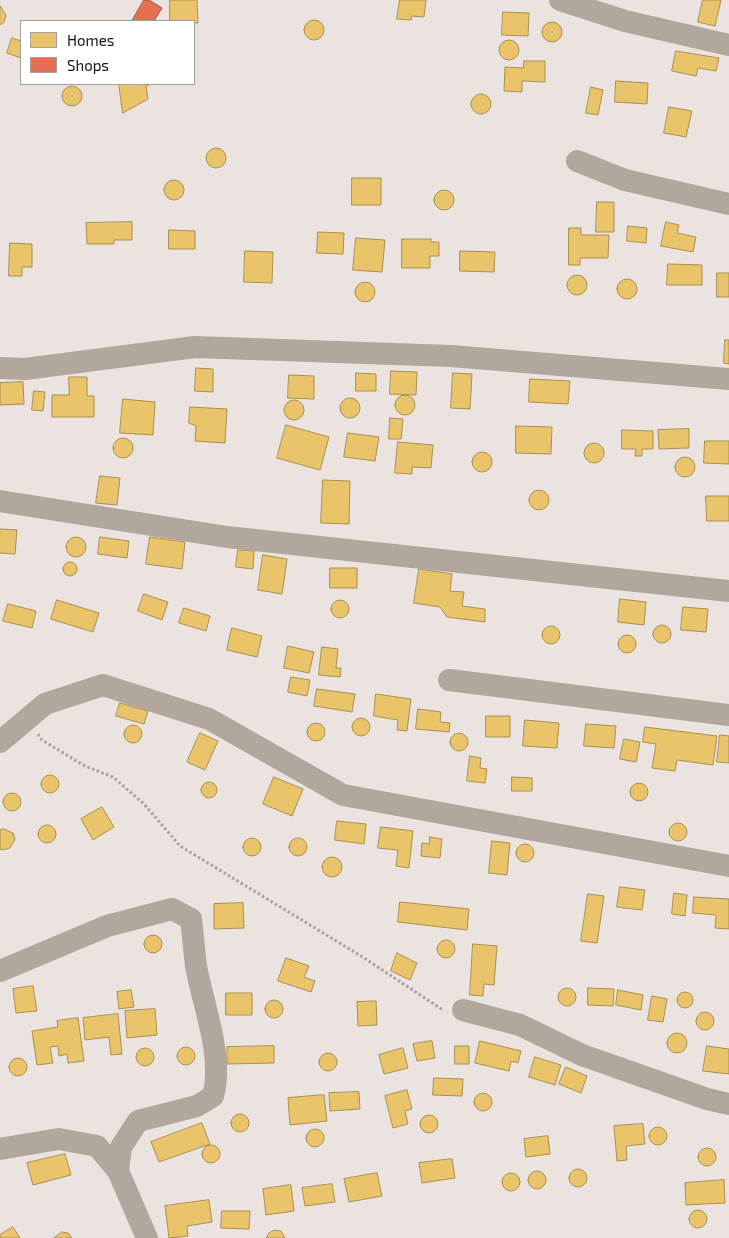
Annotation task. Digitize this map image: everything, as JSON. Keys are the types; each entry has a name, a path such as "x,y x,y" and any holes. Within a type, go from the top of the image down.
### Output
{"street":[{"path":"560,0 625,21 729,45"},
{"path":"577,161 625,180 729,204"},
{"path":"0,368 25,369 195,347 451,356 729,379"},
{"path":"0,500 227,536 729,591"},
{"path":"449,680 729,715"},
{"path":"0,742 45,704 103,685 209,719 343,795 729,866"},
{"path":"0,971 107,926 172,910 191,919 196,966 204,996 218,1080 213,1096 197,1106 138,1121 120,1148 118,1171"},
{"path":"463,1010 520,1025 582,1055 729,1104"},
{"path":"0,1149 59,1139 97,1146 118,1171 146,1238"}],"path":[{"path":"28,719 42,740 83,765 113,777 144,804 180,846 361,956 446,1012 463,1010"}],"building: Homes":[{"path":"170,0 197,0 198,23 195,23 195,20 170,20"},
{"path":"400,0 426,0 424,17 412,16 411,20 397,19"},
{"path":"703,0 721,0 715,26 698,22"},
{"path":"0,6 6,15 4,22 0,25"},
{"path":"503,12 529,13 528,36 502,35"},
{"path":"314,20 321,23 324,30 321,37 314,40 307,37 304,30 307,23"},
{"path":"552,22 559,25 562,32 559,39 552,42 545,39 542,32 545,25"},
{"path":"12,38 20,41 20,58 7,53"},
{"path":"509,40 516,43 519,50 516,57 509,60 502,57 499,50 502,43"},
{"path":"676,51 719,58 716,71 698,68 696,76 672,71"},
{"path":"524,61 545,61 545,82 522,81 522,92 504,91 505,67 523,68"},
{"path":"616,81 648,83 647,104 615,102"},
{"path":"119,85 148,85 146,86 148,99 123,113"},
{"path":"72,86 79,89 82,96 79,103 72,106 65,103 62,96 65,89"},
{"path":"591,87 603,90 598,115 586,113"},
{"path":"481,94 488,97 491,104 488,111 481,114 474,111 471,104 474,97"},
{"path":"669,107 692,111 686,137 664,133"},
{"path":"216,148 223,151 226,158 223,165 216,168 209,165 206,158 209,151"},
{"path":"352,178 381,178 381,205 352,205"},
{"path":"174,180 181,183 184,190 181,197 174,200 167,197 164,190 167,183"},
{"path":"444,190 451,193 454,200 451,207 444,210 437,207 434,200 437,193"},
{"path":"597,202 614,202 614,232 596,232"},
{"path":"132,222 132,240 114,240 114,244 87,244 86,223"},
{"path":"666,222 679,225 677,233 696,237 693,252 661,246"},
{"path":"628,226 647,228 646,243 627,241"},
{"path":"569,228 581,228 581,235 609,235 608,258 580,258 580,265 569,265"},
{"path":"169,230 195,231 195,249 169,249"},
{"path":"318,232 344,233 343,254 317,253"},
{"path":"356,238 385,240 382,272 353,270"},
{"path":"402,239 431,239 431,242 439,242 439,256 430,256 430,268 402,268"},
{"path":"10,243 32,244 32,267 22,267 22,276 9,276"},
{"path":"245,251 273,252 272,283 244,282"},
{"path":"460,251 495,252 494,272 460,271"},
{"path":"668,264 702,265 702,285 667,285"},
{"path":"717,273 729,273 729,297 717,297"},
{"path":"577,275 584,278 587,285 584,292 577,295 570,292 567,285 570,278"},
{"path":"627,279 634,282 637,289 634,296 627,299 620,296 617,289 620,282"},
{"path":"365,282 372,285 375,292 372,299 365,302 358,299 355,292 358,285"},
{"path":"725,340 729,340 729,364 724,363"},
{"path":"196,368 213,369 213,392 195,391"},
{"path":"391,371 417,372 416,395 390,394"},
{"path":"356,373 376,374 376,391 356,391"},
{"path":"453,373 472,374 470,409 451,408"},
{"path":"289,375 314,376 314,399 288,398"},
{"path":"69,377 87,377 87,396 94,396 94,417 52,417 52,395 69,395"},
{"path":"530,379 570,381 568,404 529,402"},
{"path":"23,382 24,404 0,405 0,383"},
{"path":"34,391 45,392 43,411 32,410"},
{"path":"405,395 412,398 415,405 412,412 405,415 398,412 395,405 398,398"},
{"path":"350,398 357,401 360,408 357,415 350,418 343,415 340,408 343,401"},
{"path":"123,399 155,402 153,435 120,433"},
{"path":"294,400 301,403 304,410 301,417 294,420 287,417 284,410 287,403"},
{"path":"190,407 227,409 225,443 195,441 196,426 189,423"},
{"path":"390,418 403,419 401,439 389,439"},
{"path":"286,425 329,437 320,470 277,458"},
{"path":"516,426 552,427 551,454 516,453"},
{"path":"689,429 689,448 659,449 658,430"},
{"path":"622,430 653,431 653,449 642,449 642,456 635,456 636,449 622,449"},
{"path":"348,433 379,437 375,461 344,457"},
{"path":"123,438 130,441 133,448 130,455 123,458 116,455 113,448 116,441"},
{"path":"705,441 729,441 729,464 704,463"},
{"path":"398,442 433,445 431,468 412,467 412,474 395,473"},
{"path":"594,443 601,446 604,453 601,460 594,463 587,460 584,453 587,446"},
{"path":"482,452 489,455 492,462 489,469 482,472 475,469 472,462 475,455"},
{"path":"685,457 692,460 695,467 692,474 685,477 678,474 675,467 678,460"},
{"path":"100,476 120,478 117,505 96,503"},
{"path":"323,480 350,481 349,524 321,523"},
{"path":"539,490 546,493 549,500 546,507 539,510 532,507 529,500 532,493"},
{"path":"706,496 729,496 729,521 707,521"},
{"path":"0,529 17,530 15,554 0,553"},
{"path":"76,537 83,540 86,547 83,554 76,557 69,554 66,547 69,540"},
{"path":"100,537 129,541 127,558 98,554"},
{"path":"150,537 185,542 182,569 146,564"},
{"path":"238,550 254,551 253,569 236,567"},
{"path":"263,555 287,559 282,594 258,590"},
{"path":"67,562 73,562 77,569 73,576 67,576 63,572 63,566"},
{"path":"330,568 357,568 357,588 330,588"},
{"path":"419,569 452,574 450,591 464,592 462,606 485,609 485,622 447,617 440,607 414,603"},
{"path":"144,594 168,602 162,620 138,611"},
{"path":"620,599 646,602 644,625 618,622"},
{"path":"57,600 99,613 93,632 51,619"},
{"path":"336,600 344,600 349,605 347,616 336,618 331,613 331,605"},
{"path":"8,604 36,611 32,628 3,621"},
{"path":"683,607 708,609 706,632 681,630"},
{"path":"184,608 210,616 206,631 179,623"},
{"path":"658,625 666,625 671,630 669,641 658,643 653,638 653,630"},
{"path":"547,626 555,626 560,631 558,642 547,644 542,639 542,631"},
{"path":"232,628 262,636 257,657 227,650"},
{"path":"623,635 631,635 636,640 634,651 623,653 618,648 618,640"},
{"path":"288,646 314,652 309,673 284,668"},
{"path":"322,647 338,649 336,668 341,668 340,677 319,675"},
{"path":"291,677 310,680 307,696 288,692"},
{"path":"317,689 355,694 352,712 314,706"},
{"path":"376,694 411,699 407,731 397,730 398,720 374,716"},
{"path":"120,703 148,711 144,724 116,716"},
{"path":"418,709 441,712 440,722 450,723 449,732 416,729"},
{"path":"486,716 510,716 510,737 486,737"},
{"path":"357,718 365,718 370,723 368,734 357,736 352,731 352,723"},
{"path":"525,720 559,723 557,748 523,746"},
{"path":"312,723 320,723 325,728 323,739 312,741 307,736 307,728"},
{"path":"586,724 616,726 614,748 584,746"},
{"path":"133,725 139,728 142,734 139,740 133,743 127,740 124,734 127,728"},
{"path":"645,727 717,736 713,765 677,760 675,771 652,768 656,744 643,742"},
{"path":"200,733 218,741 205,770 187,762"},
{"path":"455,733 463,733 468,738 466,749 455,751 450,746 450,738"},
{"path":"720,735 729,736 729,763 717,762"},
{"path":"624,739 640,742 636,762 620,759"},
{"path":"470,756 481,758 480,768 487,769 485,783 467,781"},
{"path":"46,775 54,775 59,780 57,791 46,793 41,788 41,780"},
{"path":"274,777 303,789 292,816 263,804"},
{"path":"512,777 532,778 532,791 512,791"},
{"path":"206,782 212,782 217,787 215,796 206,798 201,793 201,787"},
{"path":"635,783 643,783 648,788 646,799 635,801 630,796 630,788"},
{"path":"12,793 20,798 21,802 16,810 12,811 4,806 3,802 8,794"},
{"path":"102,807 114,827 93,840 81,819"},
{"path":"337,821 366,824 364,844 335,840"},
{"path":"674,823 682,823 687,828 685,839 674,841 669,836 669,828"},
{"path":"43,825 51,825 56,830 54,841 43,843 38,838 38,830"},
{"path":"381,827 413,831 409,868 396,866 398,850 378,848"},
{"path":"4,829 13,833 15,839 10,848 3,850 0,849 0,830"},
{"path":"430,837 442,839 440,858 421,856 422,843 429,844"},
{"path":"252,838 258,841 261,847 258,853 252,856 246,853 243,847 246,841"},
{"path":"294,838 302,838 307,843 305,854 294,856 289,851 289,843"},
{"path":"492,841 510,843 507,875 489,873"},
{"path":"521,844 529,844 534,849 532,860 521,862 516,857 516,849"},
{"path":"328,857 336,857 342,863 342,871 336,877 328,877 322,871 322,863"},
{"path":"620,887 645,890 642,910 617,907"},
{"path":"674,893 687,895 685,916 672,914"},
{"path":"588,894 604,896 597,943 581,941"},
{"path":"694,897 729,899 729,929 715,928 716,915 693,913"},
{"path":"400,902 469,909 467,930 398,922"},
{"path":"243,903 244,928 214,929 214,904"},
{"path":"149,935 157,935 162,940 160,951 149,953 144,948 144,940"},
{"path":"442,940 450,940 455,945 453,956 442,958 437,953 437,945"},
{"path":"473,944 497,946 494,985 484,984 483,996 470,995"},
{"path":"397,953 417,963 410,980 391,971"},
{"path":"286,958 309,966 304,977 315,981 311,992 278,981"},
{"path":"33,986 37,1011 16,1013 13,989"},
{"path":"567,988 575,993 576,997 571,1005 567,1006 559,1001 558,997 563,989"},
{"path":"588,988 614,989 613,1006 588,1005"},
{"path":"131,990 134,1007 119,1009 117,992"},
{"path":"618,990 643,995 641,1010 616,1005"},
{"path":"682,992 688,992 693,997 691,1006 682,1008 677,1003 677,997"},
{"path":"226,993 252,993 252,1015 226,1015"},
{"path":"652,996 667,999 663,1022 648,1020"},
{"path":"270,1000 278,1000 283,1005 281,1016 270,1018 265,1013 265,1005"},
{"path":"376,1001 377,1025 358,1026 357,1002"},
{"path":"155,1009 157,1035 127,1038 125,1011"},
{"path":"701,1012 709,1012 714,1017 712,1028 701,1030 696,1025 696,1017"},
{"path":"118,1014 122,1054 111,1055 109,1037 85,1040 83,1018"},
{"path":"78,1018 84,1061 68,1063 67,1054 59,1056 58,1046 50,1047 53,1063 37,1065 32,1031 58,1027 57,1021"},
{"path":"677,1033 684,1036 687,1043 684,1050 677,1053 670,1050 667,1043 670,1036"},
{"path":"432,1041 435,1058 417,1061 413,1044"},
{"path":"480,1041 521,1051 518,1063 511,1061 509,1071 475,1063"},
{"path":"274,1046 274,1063 227,1064 227,1047"},
{"path":"455,1046 469,1046 469,1064 455,1064"},
{"path":"707,1046 729,1049 729,1074 703,1071"},
{"path":"182,1047 190,1047 195,1052 193,1063 182,1065 177,1060 177,1052"},
{"path":"141,1048 149,1048 154,1053 152,1064 141,1066 136,1061 136,1053"},
{"path":"403,1048 408,1068 384,1074 379,1055"},
{"path":"324,1053 332,1053 337,1058 335,1069 324,1071 319,1066 319,1058"},
{"path":"535,1057 561,1065 555,1085 529,1077"},
{"path":"14,1058 22,1058 27,1063 25,1074 14,1076 9,1071 9,1063"},
{"path":"566,1067 587,1076 581,1093 559,1084"},
{"path":"434,1078 463,1079 462,1096 433,1095"},
{"path":"407,1090 412,1109 405,1111 408,1124 393,1128 385,1096"},
{"path":"359,1092 360,1109 330,1111 329,1093"},
{"path":"483,1093 491,1098 492,1102 487,1110 483,1111 475,1106 474,1102 479,1094"},
{"path":"324,1095 327,1121 290,1125 288,1098"},
{"path":"236,1114 244,1114 249,1119 247,1130 236,1132 231,1127 231,1119"},
{"path":"429,1115 437,1120 438,1124 433,1132 429,1133 421,1128 420,1124 425,1116"},
{"path":"202,1123 210,1144 159,1162 151,1142"},
{"path":"643,1124 645,1144 626,1146 627,1160 617,1161 614,1126"},
{"path":"658,1127 666,1132 667,1136 662,1144 658,1145 650,1140 649,1136 654,1128"},
{"path":"311,1129 319,1129 324,1134 322,1145 311,1147 306,1142 306,1134"},
{"path":"548,1136 550,1154 526,1157 524,1139"},
{"path":"207,1145 215,1145 220,1150 218,1161 207,1163 202,1158 202,1150"},
{"path":"707,1148 715,1153 716,1157 711,1165 707,1166 699,1161 698,1157 703,1149"},
{"path":"65,1154 71,1175 33,1185 27,1163"},
{"path":"452,1159 455,1178 422,1183 419,1163"},
{"path":"578,1169 586,1174 587,1178 582,1186 578,1187 570,1182 569,1178 574,1170"},
{"path":"537,1171 543,1174 546,1180 543,1186 537,1189 531,1186 528,1180 531,1174"},
{"path":"377,1173 382,1196 349,1202 344,1179"},
{"path":"507,1173 515,1173 520,1178 518,1189 507,1191 502,1186 502,1178"},
{"path":"724,1180 725,1203 686,1205 685,1183"},
{"path":"332,1184 335,1202 305,1206 302,1188"},
{"path":"291,1185 294,1211 266,1215 263,1189"},
{"path":"209,1200 212,1222 187,1226 188,1236 169,1238 165,1206"},
{"path":"698,1210 706,1215 707,1219 702,1227 698,1228 690,1223 689,1219 694,1211"},
{"path":"222,1211 250,1211 249,1229 221,1228"},
{"path":"13,1227 20,1238 0,1238 0,1235"},
{"path":"275,1230 281,1231 285,1238 266,1238 269,1233"},
{"path":"62,1232 68,1233 72,1238 54,1238"}],"building: Shops":[{"path":"144,0 149,0 162,8 155,20 133,20"}]}
